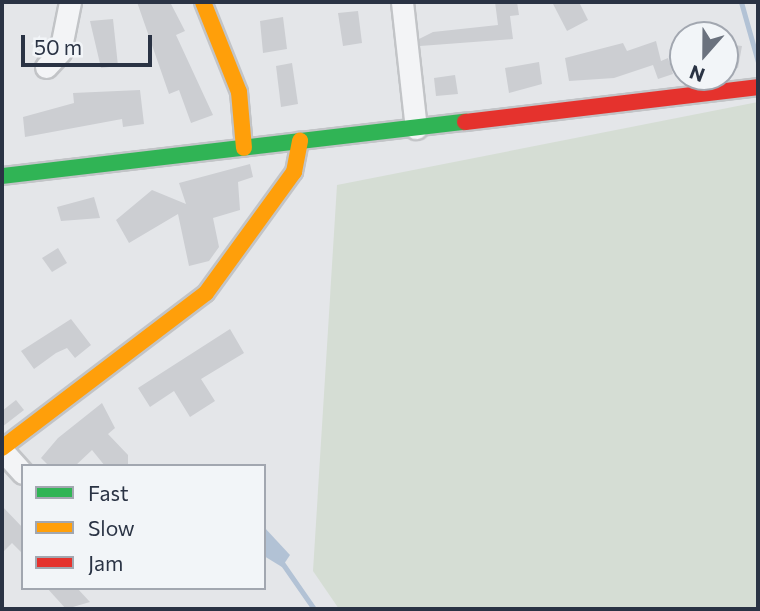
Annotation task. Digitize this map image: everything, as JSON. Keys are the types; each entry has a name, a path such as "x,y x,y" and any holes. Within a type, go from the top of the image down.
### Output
{"main road":[{"path":"203,2 239,92 244,148"},
{"path":"2,176 754,87"},
{"path":"2,449 206,293 294,172 300,141"}],"street":[{"path":"46,67 60,52 70,2"},
{"path":"402,2 416,128"},
{"path":"2,449 21,471"}],"shaded area":[{"path":"758,102 758,609 339,609 313,571 337,185"}],"water":[{"path":"266,529 290,555 282,567 266,557"}],"building":[{"path":"137,2 170,2 185,31 176,35 213,115 191,123 179,90 169,94"},
{"path":"495,2 517,2 519,15 510,16 513,39 420,46 419,39 433,32 498,25"},
{"path":"552,2 579,2 588,20 567,31"},
{"path":"358,11 362,43 343,46 338,13"},
{"path":"283,17 287,49 263,53 260,21"},
{"path":"113,19 118,66 101,68 90,21"},
{"path":"656,41 661,61 668,58 669,75 658,79 653,65 614,78 569,81 565,58 623,43 627,51"},
{"path":"539,62 542,84 509,93 505,68"},
{"path":"292,63 298,104 281,107 276,66"},
{"path":"455,75 458,94 436,96 434,78"},
{"path":"140,90 144,124 123,127 122,119 25,137 23,117 74,103 73,93"},
{"path":"250,164 253,177 238,182 240,210 213,218 219,247 209,261 189,266 178,214 129,243 116,220 152,190 186,204 179,183"},
{"path":"94,197 100,218 61,221 57,207"},
{"path":"58,248 67,263 52,272 42,258"},
{"path":"71,319 91,345 75,358 67,348 34,369 21,351"},
{"path":"230,329 244,353 201,379 215,401 190,417 174,391 150,407 138,388"},
{"path":"16,400 24,410 2,427 2,411"},
{"path":"102,403 115,428 108,434 128,455 128,464 103,464 92,450 77,464 47,464 41,458 58,438"},
{"path":"2,506 21,526 21,552 12,543 2,553"},
{"path":"49,590 79,590 90,602 66,609"}],"waterway":[{"path":"741,2 758,62"},
{"path":"280,560 314,609"}],"traffic: fast":[{"path":"2,176 465,122"}],"traffic: slow":[{"path":"203,2 239,92 244,148"},
{"path":"2,448 206,293 294,172 300,141"}],"traffic: jam":[{"path":"465,122 758,87"}]}
